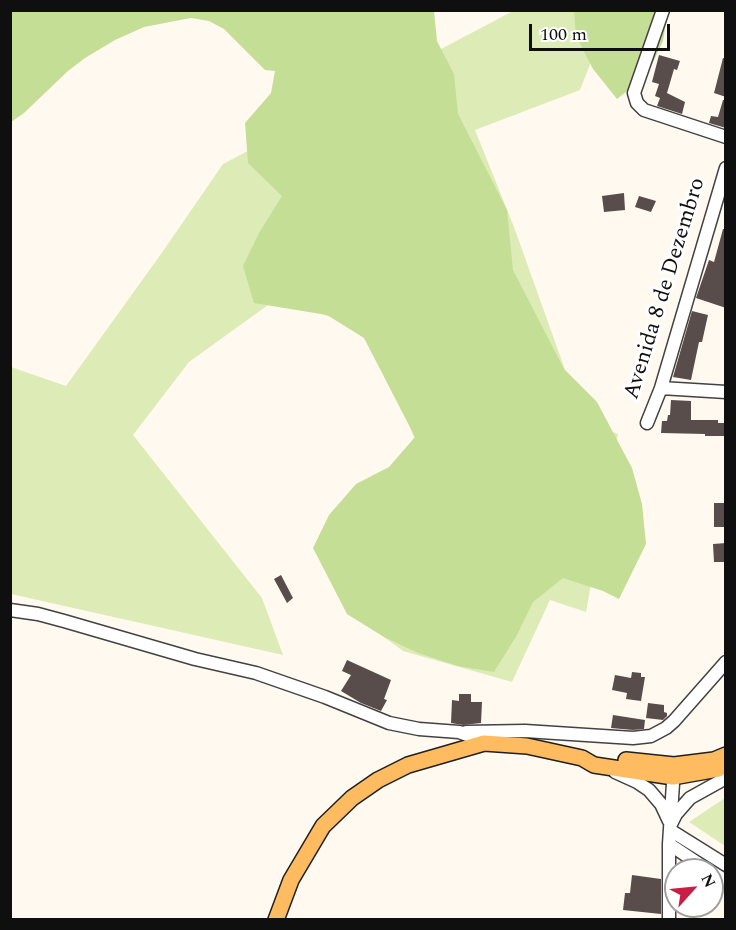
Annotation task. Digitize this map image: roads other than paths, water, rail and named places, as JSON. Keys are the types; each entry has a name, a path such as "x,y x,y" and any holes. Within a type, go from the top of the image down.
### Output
{"main road":[{"path":"276,920 291,880 323,826 352,798 378,780 408,765 484,743 527,746 588,761 594,757 673,771 718,769 726,766"},
{"path":"673,771 726,755"}],"street":[{"path":"663,10 634,93 637,103 644,110 726,137"},
{"name":"Avenida 8 de Dezembro","path":"647,423 661,388 726,168"},
{"path":"661,388 726,392"},
{"path":"10,610 39,614 256,673 325,697 389,723 419,729 459,732 525,731 633,738 651,736 674,721 726,662"},
{"path":"459,732 484,743"},
{"path":"588,761 628,777 649,790 671,797 690,798"},
{"path":"669,920 669,844 673,771"},
{"path":"670,827 676,814 690,798 726,778"},
{"path":"649,790 667,814 670,827 726,865"},
{"path":"669,844 690,858"}]}
